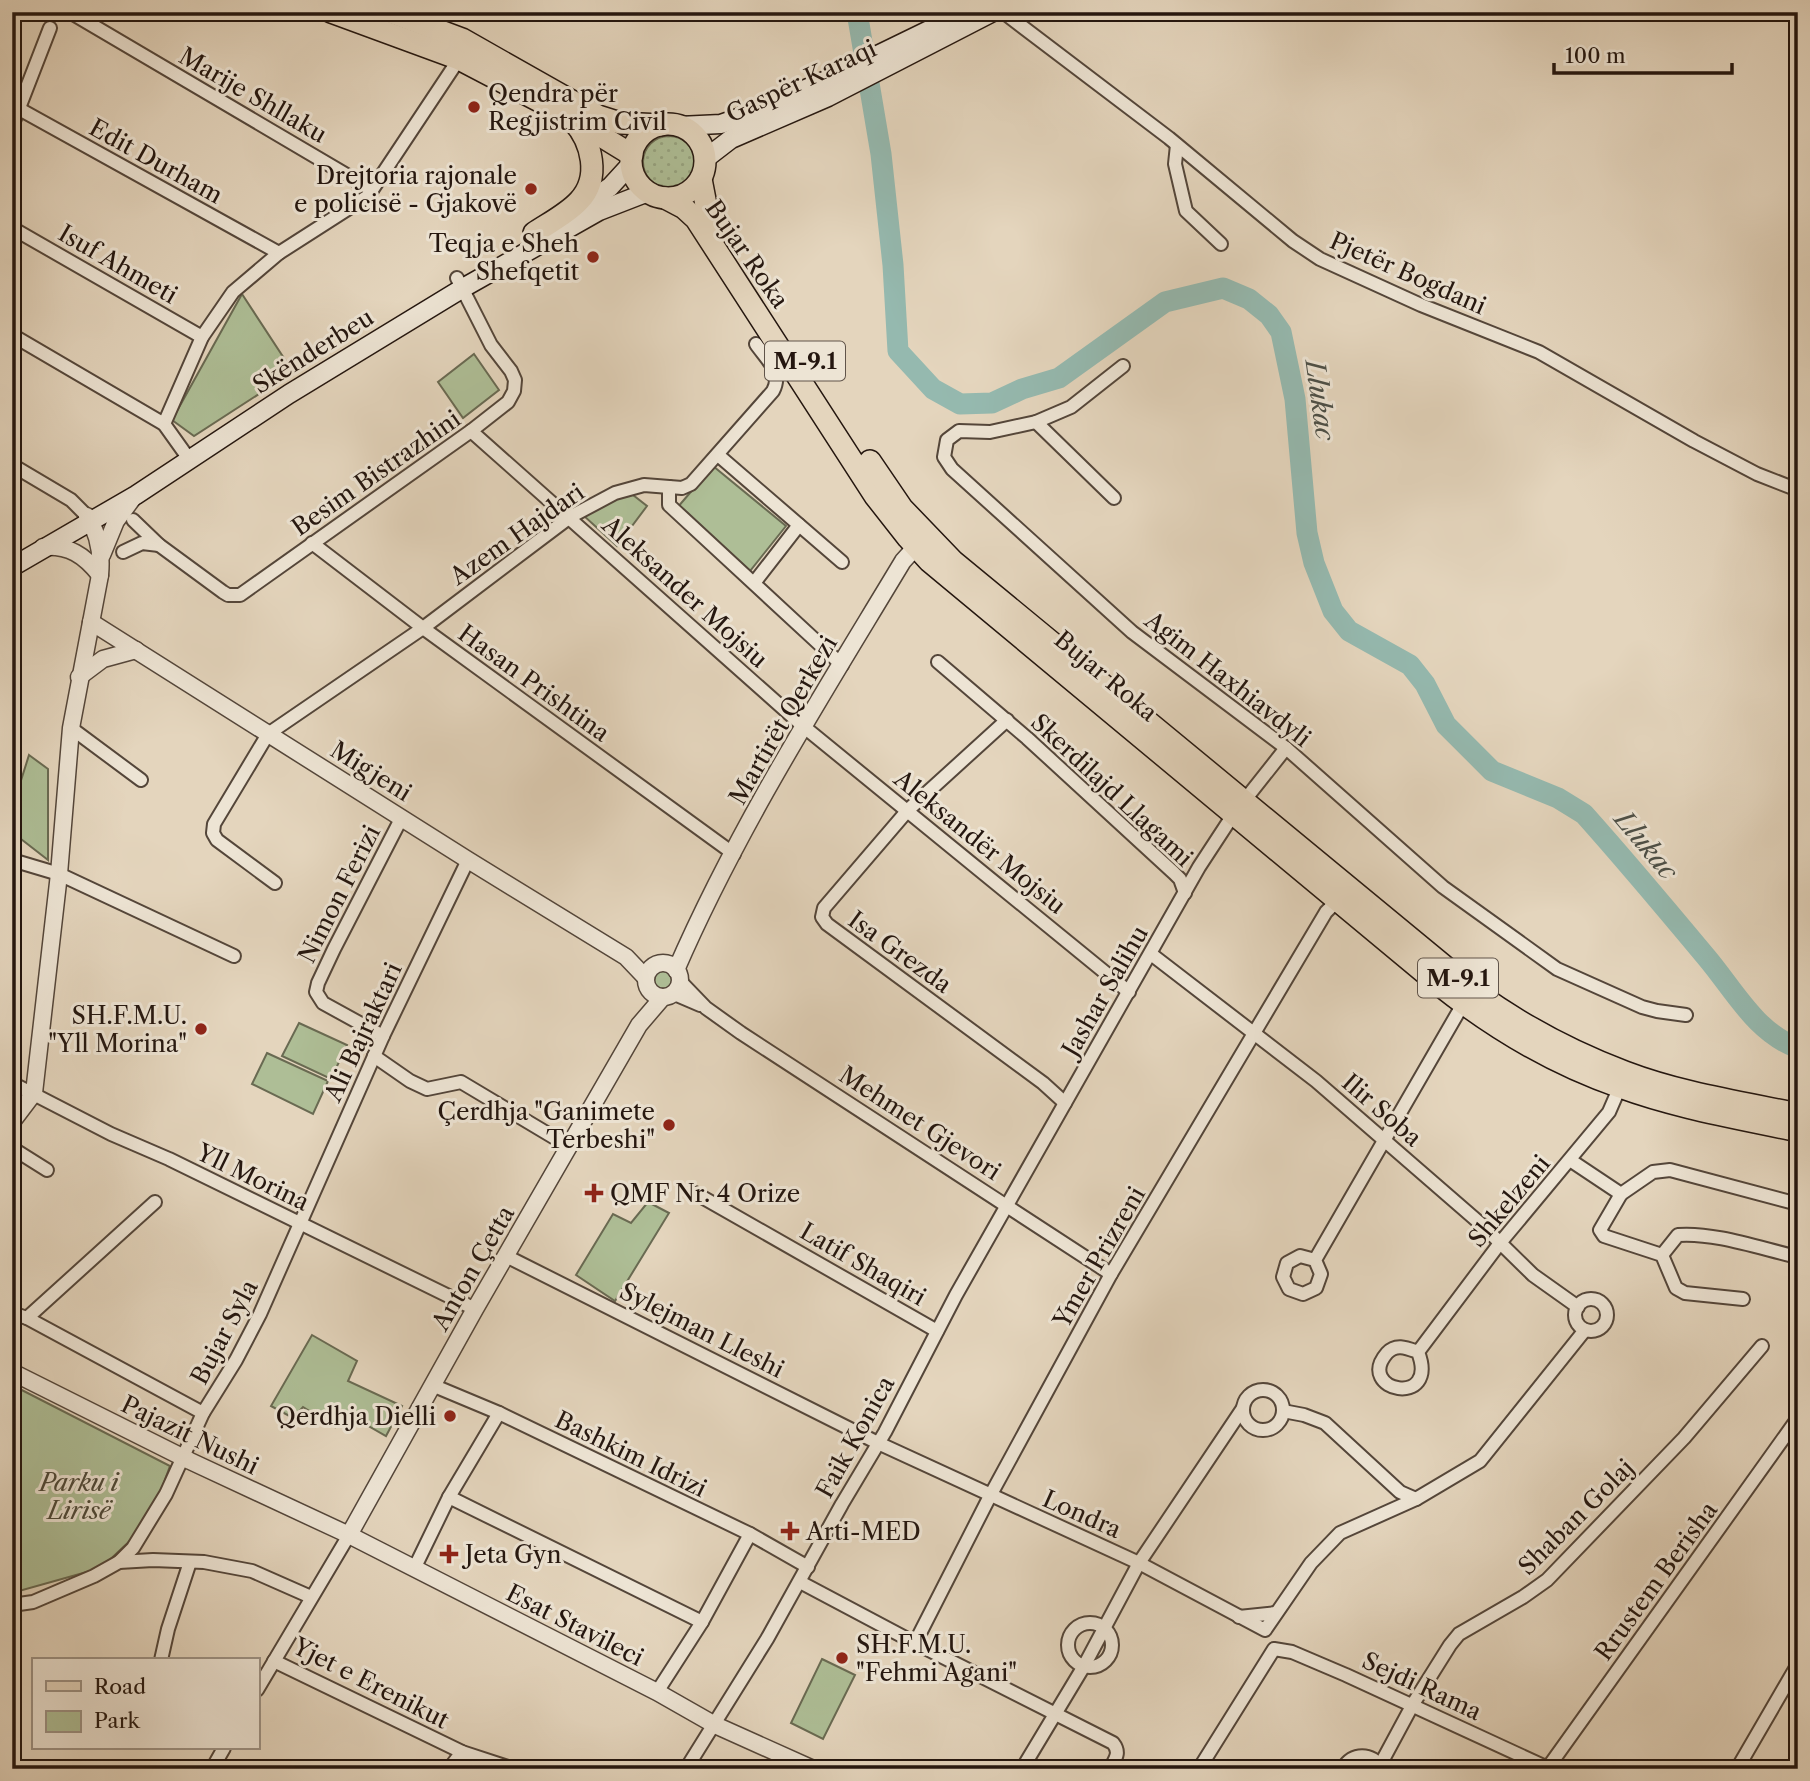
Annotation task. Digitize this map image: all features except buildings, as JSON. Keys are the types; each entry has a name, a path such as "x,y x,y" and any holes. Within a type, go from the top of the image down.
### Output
{"main road":[{"name":"M-9.1","path":"331,12 459,59 570,117 632,159 636,180 656,195"},
{"path":"390,12 461,39 598,116 620,123 670,126"},
{"name":"Gaspër Karaqi","path":"703,169 731,139 825,89 993,12"},
{"name":"Gaspër Karaqi","path":"888,59 959,14"},
{"name":"Gaspër Karaqi","path":"670,126 721,124 825,89"},
{"path":"534,233 580,200 586,190 592,158 586,139 570,117"},
{"name":"M-9.1","path":"670,126 687,129 700,142 703,169"},
{"path":"632,159 634,147 645,133 670,126"},
{"name":"Skënderbeu","path":"12,567 185,454 304,385 534,233 599,196 632,159"},
{"path":"656,195 686,194 703,169"},
{"name":"Bujar Roka","path":"703,169 704,202 712,220 920,541"},
{"name":"Bujar Roka","path":"656,195 684,208 696,219 875,496 920,541 953,561 1238,808 1336,901 1463,1004 1545,1055 1623,1080"},
{"name":"Skënderbeu","path":"460,283 599,211 656,195"},
{"name":"Skënderbeu","path":"89,519 136,495 185,454"},
{"name":"Bujar Roka","path":"1238,808 1485,999 1623,1080"},
{"name":"M-9.1","path":"1623,1080 1798,1114"},
{"name":"M-9.1","path":"1623,1080 1658,1100 1798,1131"}],"street":[{"name":"Pjetër Bogdani","path":"1003,12 1177,145 1293,241 1320,259 1421,305 1539,352 1694,441 1757,474 1798,490"},
{"name":"Marije Shllaku","path":"75,15 372,190"},
{"path":"12,126 15,107 50,29"},
{"path":"164,425 202,337 233,292 279,253 369,196 459,59"},
{"name":"Edit Durham","path":"15,107 279,253"},
{"path":"1177,145 1175,164 1186,211 1221,244"},
{"name":"Isuf Ahmeti","path":"12,228 202,337"},
{"name":"Besim Bistrazhini","path":"159,545 223,592 234,596 245,592 508,402 514,391 515,380 491,345 460,283"},
{"path":"12,335 164,425 185,454"},
{"name":"Azem Hajdari","path":"268,734 422,628 570,517 615,493 644,485 682,488 691,484 778,382 777,372 756,344"},
{"name":"Agim Haxhiavdyli","path":"1124,366 1071,407 1036,422 990,432 959,431 947,440 944,457 952,469 1132,632 1286,748 1443,887 1557,969 1642,1007 1657,1012 1686,1015"},
{"path":"1036,422 1114,498"},
{"name":"Aleksander Mojsiu","path":"471,431 803,726"},
{"path":"718,454 842,562"},
{"path":"12,465 71,500 89,519 96,532 100,568"},
{"path":"669,486 669,505 842,665"},
{"path":"12,1122 34,1093 59,874 71,728 100,568 106,543 116,521 136,495"},
{"path":"133,520 159,545"},
{"path":"754,583 799,525"},
{"name":"Martirët Qerkezi","path":"663,979 691,936 803,726 903,561 920,541"},
{"path":"123,552 142,543 159,545"},
{"name":"Hasan Prishtina","path":"312,543 422,628 734,854"},
{"path":"43,547 68,548 100,568"},
{"name":"Migjeni","path":"91,622 468,860 663,979"},
{"path":"79,677 103,659 136,650"},
{"name":"Skerdilajd Llagami","path":"938,662 1007,720 1174,873 1180,879 1185,893"},
{"name":"Skerdilajd Llagami","path":"908,810 1007,720"},
{"name":"Aleksandër Mojsiu","path":"803,726 1129,992"},
{"path":"71,728 141,780"},
{"path":"268,734 214,824 213,833 218,840 275,883"},
{"path":"1238,808 1286,748"},
{"name":"Jashar Salihu","path":"1007,1205 1185,893 1238,808"},
{"name":"Isa Grezda","path":"908,810 824,908 822,917 827,924 1043,1083 1065,1103"},
{"name":"Nimon Ferizi","path":"383,1036 323,1003 316,992 323,971 401,817"},
{"path":"12,860 59,874 234,956"},
{"name":"Ali Bajraktari","path":"299,1224 383,1036 468,860"},
{"name":"Ymer Prizreni","path":"915,1643 990,1496 1111,1274 1326,912 1336,901"},
{"name":"Ilir Soba","path":"1151,954 1316,1081 1533,1275 1578,1307"},
{"name":"Mehmet Gjevori","path":"663,979 1111,1274"},
{"name":"Anton Çetta","path":"349,1535 663,979"},
{"path":"1315,1260 1463,1004"},
{"path":"374,1056 410,1081 427,1089 461,1082 570,1147"},
{"name":"Shkelzeni","path":"1418,1352 1500,1243 1609,1112 1623,1080"},
{"name":"Yll Morina","path":"12,1083 475,1309"},
{"path":"12,1148 47,1170"},
{"path":"1570,1160 1621,1194"},
{"path":"1743,1298 1685,1293 1676,1289 1662,1255 1604,1236 1600,1230 1603,1221 1621,1194 1653,1172 1670,1170 1798,1204"},
{"name":"Latif Shaqiri","path":"695,1193 937,1331"},
{"path":"27,1318 155,1202"},
{"name":"Faik Konica","path":"686,1769 808,1567 1007,1205"},
{"name":"Bujar Syla","path":"119,1562 140,1539 183,1458 203,1413 236,1360 260,1314 299,1224"},
{"path":"1662,1255 1678,1235 1687,1234 1798,1257"},
{"name":"Sylejman Lleshi","path":"506,1256 878,1443"},
{"path":"1594,1299 1603,1304 1607,1319 1602,1327 1593,1331 1585,1330 1576,1320 1578,1307 1585,1301 1594,1299"},
{"path":"12,1313 27,1318 203,1413"},
{"path":"1239,1617 1276,1613 1311,1563 1340,1534 1416,1499 1479,1461 1585,1330"},
{"name":"Shaban Golaj","path":"1380,1767 1413,1704 1459,1634 1547,1580 1684,1438 1762,1346"},
{"name":"Pajazit Nushi","path":"12,1372 183,1458 349,1535"},
{"name":"Bashkim Idrizi","path":"432,1385 499,1413 750,1534 808,1567"},
{"path":"1022,1769 1084,1666 1139,1563 1250,1395 1263,1390 1276,1394 1283,1405 1283,1411 1279,1422 1272,1428 1263,1430 1248,1422 1243,1408"},
{"path":"1283,1411 1325,1423 1400,1492 1416,1499"},
{"path":"414,1569 449,1497 499,1413"},
{"name":"Rrustem Berisha","path":"1548,1768 1798,1418"},
{"name":"Londra","path":"878,1443 1139,1563 1265,1630 1276,1613"},
{"path":"449,1497 702,1622"},
{"path":"657,1692 702,1622 750,1534"},
{"name":"Esat Stavileci","path":"349,1535 657,1692 715,1725 813,1769"},
{"name":"Yjet e Erenikut","path":"349,1535 274,1661 462,1752 514,1769"},
{"path":"12,1605 33,1601 94,1576 119,1562 153,1560 204,1562 252,1571 311,1597"},
{"path":"161,1658 190,1562"},
{"path":"800,1581 915,1643 1113,1743 1117,1747 1118,1756 1110,1769"},
{"path":"1084,1666 1073,1658 1069,1651 1073,1631 1092,1623 1105,1629"},
{"name":"Sejdi Rama","path":"1199,1769 1275,1648 1292,1652 1413,1704 1548,1768"},
{"path":"259,1687 274,1661"},
{"path":"1737,1769 1798,1664"},
{"path":"212,1769 223,1750"},
{"name":"Yjet e Erenikut","path":"449,1769 462,1752"},
{"path":"1342,1769 1348,1761 1361,1756 1375,1760 1380,1767"}],"green space":[{"path":"669,136 679,138 687,144 693,152 693,172 687,180 679,186 669,188 659,186 651,180 645,172 643,162 645,152 651,144 659,138"},
{"path":"242,294 293,372 194,436 172,420"},
{"path":"474,354 499,390 463,418 438,382"},
{"path":"713,466 786,526 750,571 677,508"},
{"path":"633,495 647,506 617,546 584,516 608,501"},
{"path":"29,755 48,769 48,860 12,832 12,809"},
{"path":"662,970 669,973 672,980 669,987 662,990 655,987 652,980 655,973"},
{"path":"299,1023 347,1045 331,1079 282,1056"},
{"path":"267,1053 328,1081 313,1114 252,1084"},
{"path":"648,1202 669,1213 615,1301 576,1275 613,1214 631,1223"},
{"path":"312,1335 357,1361 348,1381 402,1406 386,1436 344,1412 335,1427 303,1407 293,1418 271,1406"},
{"name":"Parku i Lirisë","path":"12,1385 170,1466 149,1523 101,1568 12,1593"},
{"path":"822,1659 855,1675 823,1739 791,1723"}],"waterway":[{"name":"Llukac","path":"857,12 881,154 893,265 898,351 933,389 960,404 992,403 1022,389 1059,378 1165,302 1223,288 1249,299 1269,315 1281,332 1295,399 1307,533 1314,563 1333,611 1349,631 1410,665 1425,684 1446,725 1492,771 1558,798 1584,814 1747,1009 1770,1032 1798,1048"}],"place":[{"name":"Qendra për Regjistrim Civil","path":"474,107"},
{"name":"Drejtoria rajonale e policisë - Gjakovë","path":"531,189"},
{"name":"Teqja e Sheh Shefqetit","path":"593,257"},
{"name":"SH.F.M.U. \"Yll Morina\"","path":"201,1029"},
{"name":"Çerdhja \"Ganimete Terbeshi\"","path":"669,1125"},
{"name":"QMF Nr. 4 Orize","path":"594,1193"},
{"name":"Qerdhja Dielli","path":"450,1416"},
{"name":"Arti-MED","path":"790,1531"},
{"name":"Jeta Gyn","path":"449,1554"},
{"name":"SH.F.M.U. \"Fehmi Agani\"","path":"842,1658"}]}
